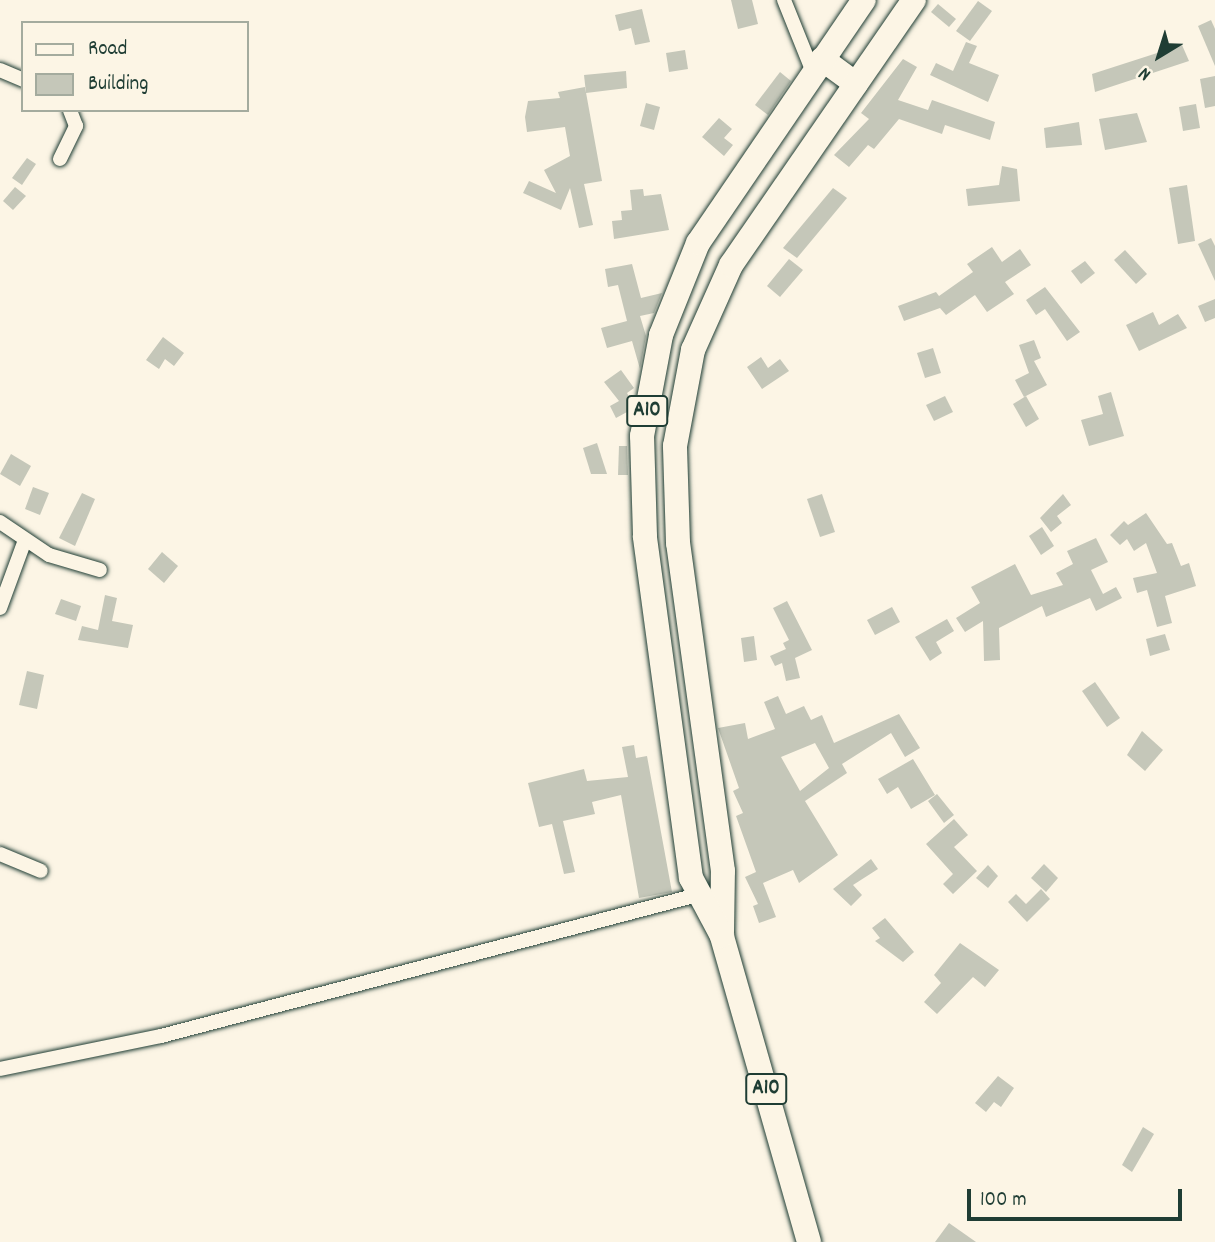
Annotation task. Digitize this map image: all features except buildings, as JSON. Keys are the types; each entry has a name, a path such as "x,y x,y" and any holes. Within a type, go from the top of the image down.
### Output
{"highway":[{"name":"A10","path":"712,892 691,878 647,550 642,436 662,335 698,243 864,0"},
{"name":"A10","path":"809,1242 722,936 712,892 678,543 675,446 694,350 731,265 914,0"},
{"path":"818,66 856,84"},
{"path":"698,243 731,265"}],"street":[{"path":"784,0 818,66"},
{"path":"0,70 21,79"},
{"path":"60,159 76,127 71,112"},
{"path":"0,522 49,555 100,570"},
{"path":"0,608 25,540"},
{"path":"0,854 41,871"},
{"path":"0,1069 161,1036 712,892"}]}
